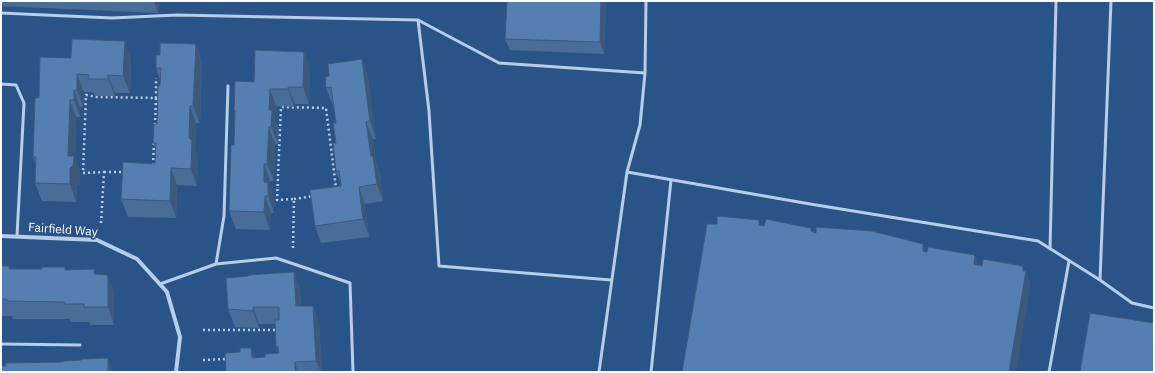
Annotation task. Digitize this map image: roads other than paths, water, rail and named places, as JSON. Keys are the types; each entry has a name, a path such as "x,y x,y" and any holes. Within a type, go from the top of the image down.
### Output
{"street":[{"name":"Fairfield Way","path":"1,236 97,240 137,259 167,292 180,337 176,372"}],"lane":[{"path":"599,372 627,172 640,125 645,73 646,1"},
{"path":"1050,249 1056,1"},
{"path":"1100,280 1111,1"},
{"path":"1,13 112,18 177,15 418,20 499,63 645,73"},
{"path":"418,20 428,111 439,266 611,280"},
{"path":"1,84 16,85 24,103 17,236"},
{"path":"216,264 224,216 228,86"},
{"path":"627,172 810,204 1038,241 1100,280 1132,303 1154,308"},
{"path":"651,372 671,180"},
{"path":"160,284 216,264 276,258 350,283 353,372"},
{"path":"1049,372 1069,261"},
{"path":"1,344 80,345"}]}
